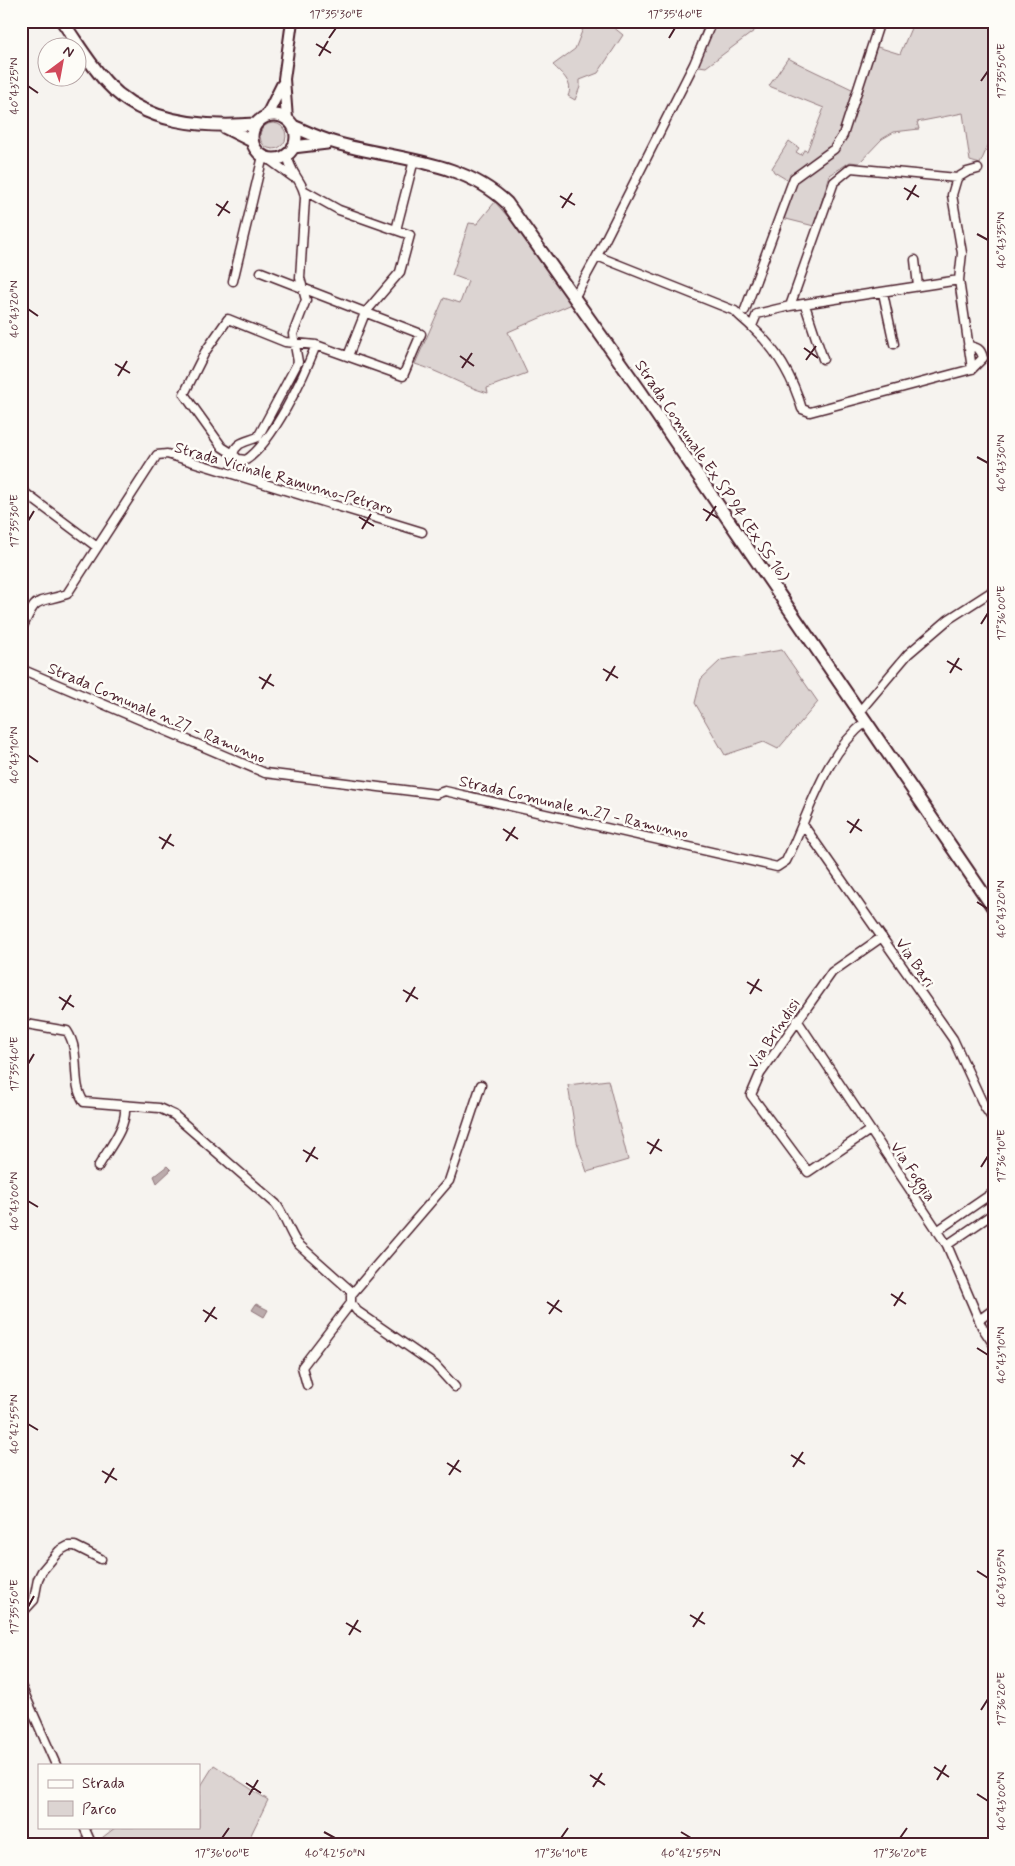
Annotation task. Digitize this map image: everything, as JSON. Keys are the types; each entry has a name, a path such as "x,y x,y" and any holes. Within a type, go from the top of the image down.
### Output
{"main road":[{"path":"62,21 92,65 119,94 143,109 174,122 220,126 255,124 267,115 274,114 290,122 296,133 290,150 274,159 265,157 258,152 252,141 220,126"},
{"name":"Strada Comunale Ex SP 94 (Ex SS 16)","path":"290,122 336,143 434,164 476,179 494,190 507,203 864,716 994,909"},
{"path":"252,141 255,124"},
{"name":"Strada Comunale Ex SP 94 (Ex SS 16)","path":"290,150 314,143 336,143"}],"street":[{"path":"290,122 284,80 292,21"},
{"path":"574,298 694,64 712,21"},
{"path":"745,310 794,178 834,149 843,135 880,21"},
{"path":"267,115 284,80"},
{"path":"290,150 291,171 305,191 339,210 410,234 400,272 365,314 348,356"},
{"path":"233,281 265,157 299,181"},
{"path":"396,230 414,160"},
{"path":"790,306 834,182 851,168 958,178"},
{"path":"972,369 959,280 962,253 952,195 958,178 978,168"},
{"path":"233,454 241,443 258,437 298,362 293,334 306,300 300,278 305,191"},
{"path":"596,256 735,311 752,326 782,363 797,391 802,409 810,412 972,369 983,358 982,352 977,348 968,346"},
{"path":"914,260 918,286"},
{"path":"261,272 365,314 421,334 403,376 316,345 285,342 228,319 205,352 184,394 222,447 238,459 246,460 252,456 271,432 308,366 316,345"},
{"path":"735,311 745,310 758,314 790,306 805,306 959,280"},
{"path":"883,293 894,344"},
{"path":"805,306 823,358"},
{"path":"752,326 758,314"},
{"name":"Strada Vicinale Ramunno-Petraro","path":"21,630 32,606 38,601 67,594 157,455 167,454 422,532"},
{"path":"21,490 97,547"},
{"path":"804,826 812,800 834,758 908,654 949,618 994,590"},
{"name":"Strada Comunale n.27 - Ramunno","path":"21,669 265,773 436,794 445,791 778,867 782,865 804,826"},
{"name":"Via Bari","path":"804,826 953,1039 984,1106 994,1121"},
{"name":"Via Brindisi","path":"870,1130 808,1172 751,1095 760,1074 832,972 882,937"},
{"name":"Via Foggia","path":"797,1020 947,1244 979,1320 994,1345"},
{"path":"21,1023 67,1031 74,1043 79,1095 84,1102 159,1108 174,1115 276,1204 284,1214 290,1234 297,1243 351,1291 351,1299 357,1311 434,1365 455,1387"},
{"path":"307,1385 302,1367 351,1299 449,1181 481,1085"},
{"path":"98,1167 122,1125 126,1115 125,1106"},
{"path":"938,1231 994,1192"},
{"path":"947,1244 994,1213"},
{"path":"979,1320 994,1310"},
{"path":"21,1614 34,1600 38,1579 59,1550 68,1546 75,1546 101,1559"},
{"path":"21,1686 56,1764"},
{"path":"84,1828 92,1845"}],"green space":[{"path":"586,21 606,21 623,35 598,73 580,80 580,87 575,100 568,96 568,83 553,65 575,49"},
{"path":"706,21 764,21 762,25 706,67 699,66 692,57"},
{"path":"914,21 994,21 994,132 980,164 970,161 963,113 917,122 919,129 894,132 882,139 859,163 850,162 830,175 814,226 782,218 794,184 774,172 772,168 789,141 799,148 796,152 801,155 804,150 807,151 824,108 769,86 788,58 862,94 869,62 871,61 868,57 871,45 900,54"},
{"path":"273,123 282,127 286,136 282,145 273,149 264,145 260,136 264,127"},
{"path":"495,202 522,233 572,304 508,332 527,373 487,388 488,393 415,364 444,298 460,303 468,281 452,275 469,223 477,224"},
{"path":"782,650 818,702 778,749 764,742 725,755 695,703 701,679 721,660"},
{"path":"608,1080 628,1160 587,1172 577,1142 568,1085"},
{"path":"214,1765 268,1800 246,1845 99,1845 98,1841 115,1828 200,1828 200,1787"}],"shaded area":[{"path":"167,1166 171,1170 157,1183 154,1176"},
{"path":"256,1304 268,1310 264,1317 252,1310"}]}
